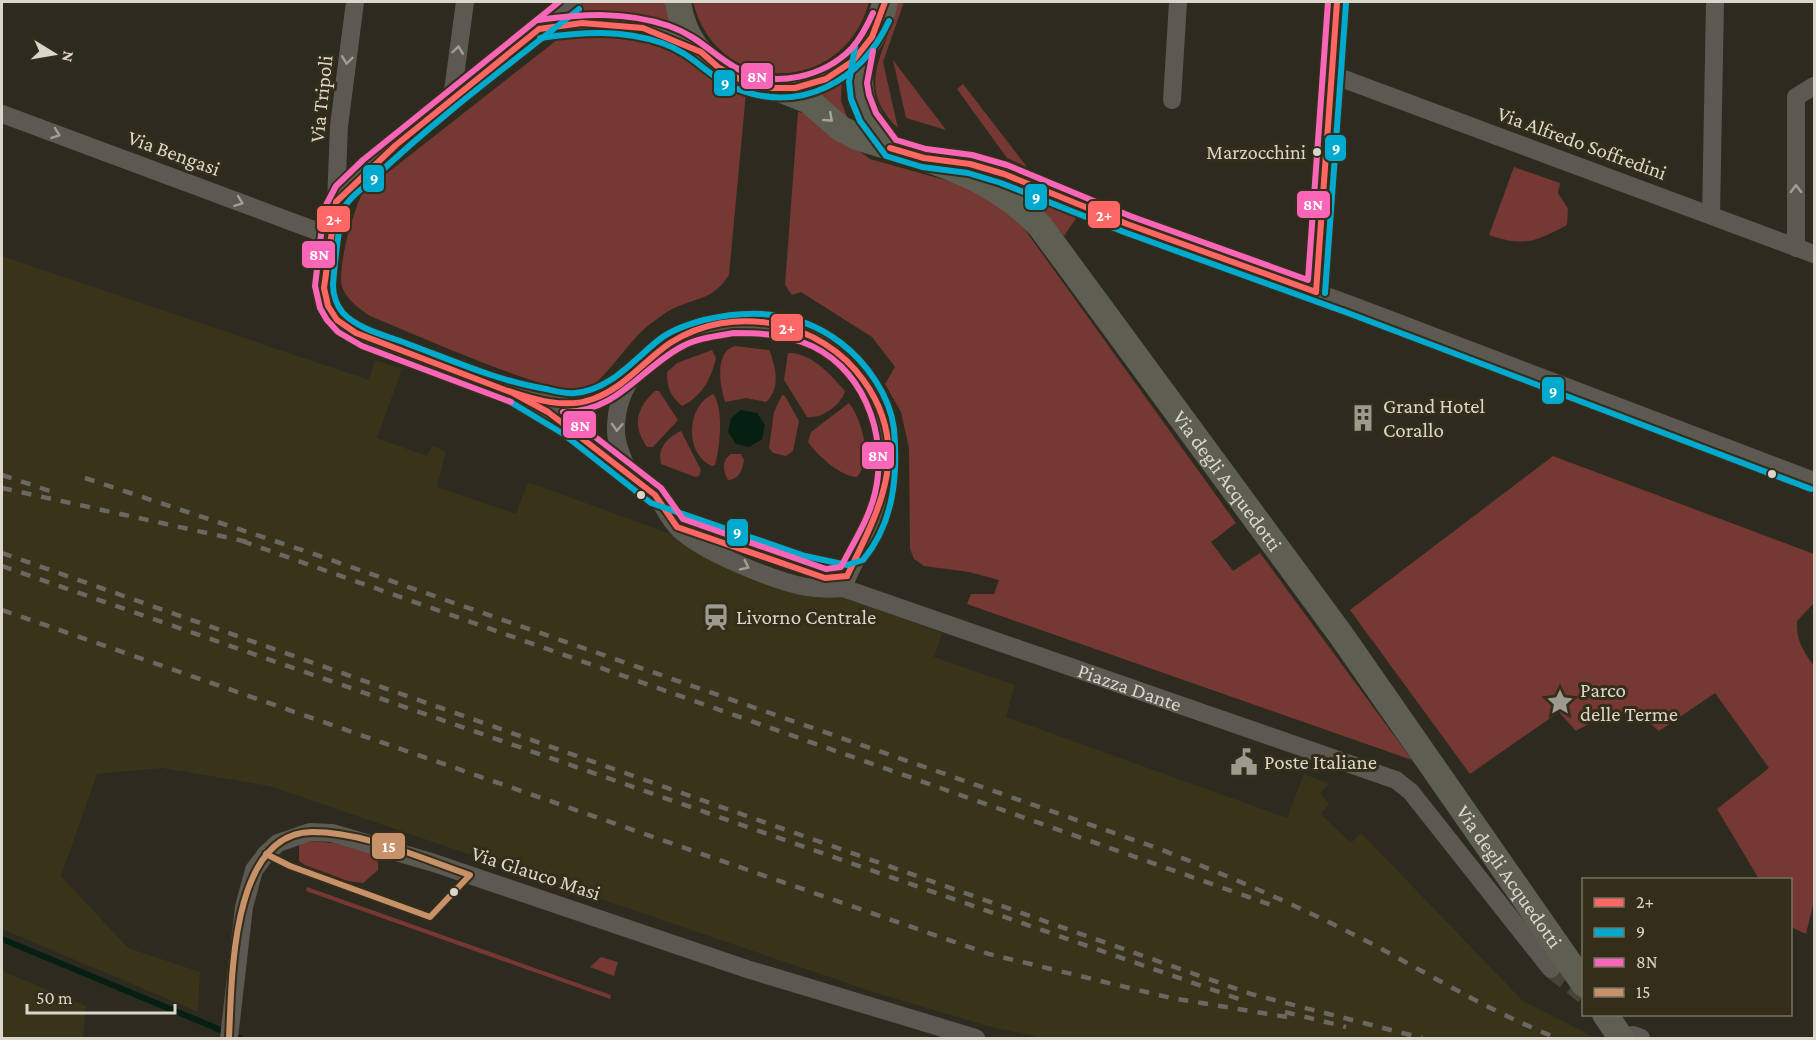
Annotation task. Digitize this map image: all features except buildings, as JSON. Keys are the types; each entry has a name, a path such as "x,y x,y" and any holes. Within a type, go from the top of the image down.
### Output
{"main road":[{"path":"678,2 683,22 701,52 718,67 741,80 779,89 811,84 840,71 864,49 878,24 885,2"},
{"path":"864,49 859,76 860,97 868,117 890,148"},
{"name":"Via degli Acquedotti","path":"779,89 809,101 848,133 981,179 1014,201 1040,226 1268,533 1582,981"},
{"path":"1607,1016 1632,1037"}],"street":[{"name":"Via Tripoli","path":"336,202 339,126 355,2"},
{"path":"452,98 465,2"},
{"path":"336,202 365,172 452,98 573,2"},
{"path":"1172,100 1178,2"},
{"path":"1316,292 1337,2"},
{"path":"1711,215 1715,2"},
{"path":"539,28 582,23 625,25 643,28 701,52"},
{"name":"Via Alfredo Soffredini","path":"1333,75 1815,254"},
{"path":"1796,248 1796,97 1815,86"},
{"name":"Via Bengasi","path":"2,114 330,236"},
{"path":"924,158 970,164 1004,174 1117,221 1316,292 1815,481"},
{"name":"Piazza Dante","path":"336,202 324,288 328,306 337,321 374,340 513,393 548,412 655,495 677,527 692,541 756,571 805,587 843,588 1396,780 1411,792 1551,969"},
{"name":"Piazza Dante","path":"513,393 573,403 601,396 633,377 674,341 691,333 730,324 758,322 789,326 818,338 843,356 873,393 884,423 887,441 886,485 882,504 843,588"},
{"name":"Piazza Dante","path":"631,477 622,457 616,430 620,408 633,377"},
{"path":"853,563 863,595"},
{"name":"Via Glauco Masi","path":"229,1038 244,907 254,870 278,843 310,832 332,833 434,863 747,969 976,1038"}],"shaded area":[{"path":"585,2 669,2 676,33 642,20 567,15"},
{"path":"693,2 869,2 855,33 834,55 809,69 781,73 753,69 727,56 706,33"},
{"path":"897,2 904,2 883,62 898,128 884,112 877,97 875,82 877,67"},
{"path":"591,31 652,39 678,52 710,76 746,93 729,275 723,283 710,294 672,309 649,325 601,378 585,390 570,390 515,374 370,316 355,304 343,289 341,269 355,212 363,192 562,36"},
{"path":"893,60 946,130 906,118"},
{"path":"842,74 841,101 849,122 804,93"},
{"path":"963,84 1027,167 1007,158 957,89"},
{"path":"798,112 809,114 870,159 977,189 1023,227 1236,523 1211,542 1233,571 1260,553 1412,760 967,604 971,594 994,594 999,580 969,572 924,566 914,559 910,549 909,448 901,412 885,384 895,367 872,337 801,292 792,295 785,285"},
{"path":"1514,167 1560,183 1558,193 1568,209 1567,225 1529,241 1511,241 1489,235"},
{"path":"1019,186 1079,214 1064,236"},
{"path":"2,256 369,380 375,360 402,369 377,438 427,456 432,446 446,451 437,487 516,514 528,482 942,633 934,657 1015,685 1006,717 1287,818 1304,774 1329,784 1320,793 1329,804 1321,814 1351,843 1361,833 1523,1001 1596,1038 1043,1038 991,1027 873,992 269,786 162,768 97,774 61,876 128,948 200,972 198,1012 2,929"},
{"path":"735,346 769,350 776,377 774,391 766,402 746,398 725,402 720,379 721,362 728,349"},
{"path":"712,350 716,358 708,380 695,397 682,406 670,391 667,372 677,363"},
{"path":"788,353 805,356 812,360 845,391 835,406 819,416 807,417 784,380"},
{"path":"655,391 659,391 678,420 653,447 647,447 639,432 638,418 644,404"},
{"path":"713,394 719,408 720,428 717,458 715,465 712,466 703,460 697,451 692,430 693,419 698,409 704,400"},
{"path":"782,395 785,396 799,421 793,451 786,456 773,453 769,448 774,412"},
{"path":"849,403 858,419 864,440 864,460 857,477 844,473 823,459 808,442 811,432"},
{"path":"741,410 757,413 765,425 762,439 749,447 736,444 728,432 731,418"},
{"path":"681,431 701,470 699,476 695,477 661,464 660,453 664,444"},
{"path":"731,454 741,454 744,460 738,476 728,480 724,466"},
{"name":"Parco delle Terme","path":"1553,456 1814,554 1814,603 1797,621 1801,645 1814,666 1814,901 1806,934 1792,927 1792,878 1758,878 1717,809 1769,768 1715,693 1659,731 1638,716 1618,713 1598,719 1576,731 1559,712 1470,774 1350,610"},
{"path":"307,841 333,843 372,853 378,862 378,870 363,883 348,881 305,865 299,861 299,846"},
{"path":"307,887 611,995 610,999 306,891"},
{"path":"601,957 618,962 614,976 590,967"},
{"path":"2,971 86,1006 83,1038 2,1038"}],"waterway":[{"path":"2,939 240,1038"}],"tunnel":[{"path":"1551,969 1582,993"}],"railway":[{"path":"2,475 50,491"},
{"path":"85,478 308,552 1157,848 1321,918 1487,1006 1557,1038"},
{"path":"2,488 248,542"},
{"path":"242,541 1274,906"},
{"path":"2,553 1251,994 1422,1038"},
{"path":"2,566 1239,999"},
{"path":"2,610 989,954 1171,998 1293,1018"},
{"path":"1285,1012 1346,1027"}],"transit line":[{"name":"8N","path":"511,402 362,346 338,332 320,308 315,286 324,209 336,186 363,160 559,2"},
{"name":"2+","path":"847,576 825,578 677,527 655,495 548,412 513,393 356,333 337,320 328,306 324,288 336,202 396,145 539,29 582,23 643,28 701,52 718,67 741,80 766,88 795,88 826,79 853,61 872,37 885,2"},
{"name":"8N","path":"873,51 867,83 869,95 876,113 896,140 926,149 972,155 1007,165 1130,216 1308,280 1328,2"},
{"name":"2+","path":"1316,292 1337,2"},
{"name":"9","path":"1325,293 1346,3"},
{"name":"9","path":"509,401 562,433 651,503 805,556 847,565 863,560 881,530 892,498 895,464 894,429 888,404 876,381 860,360 841,343 826,333 793,319 776,315 740,314 722,316 681,327 665,335 611,380 588,391 568,393 493,376 374,332 357,324 339,307 333,289 334,269 342,214 350,200 449,112 579,9"},
{"name":"8N","path":"538,20 604,15 653,21 689,35 738,69 752,75 783,79 813,73 841,58 858,40 873,13"},
{"name":"9","path":"540,38 601,33 632,35 662,43 683,53 735,88 759,95 783,97 805,94 826,87 845,76 862,61 877,42 889,21"},
{"name":"9","path":"855,47 849,82 851,99 860,121 886,156 922,167 968,173 1001,183 1124,232 1348,313 1811,489"},
{"name":"2+","path":"890,148 924,158 970,164 1004,174 1127,224 1316,292"},
{"name":"2+","path":"509,391 561,403 593,399 624,381 670,343 695,330 721,323 748,321 775,324 801,332 825,344 846,360 864,381 879,406 887,431 889,456 886,480 870,527 847,576"},
{"name":"8N","path":"734,333 785,337 823,352 841,366 855,383 866,403 874,424 878,447 875,493 865,522 841,567 826,569 683,519 661,488 563,412 598,406 613,398 666,356 687,344 734,333"},
{"name":"15","path":"229,1038 235,948 241,914 250,883 265,857 285,839 312,832 352,836 392,847 470,875 430,917 290,866 266,854"}],"place":[{"name":"Marzocchini","path":"1317,152"},
{"name":"Grand Hotel Corallo","path":"1363,418"},
{"name":"Livorno Centrale","path":"716,617"},
{"name":"Parco delle Terme","path":"1560,702"},
{"name":"Poste Italiane","path":"1244,762"}]}
